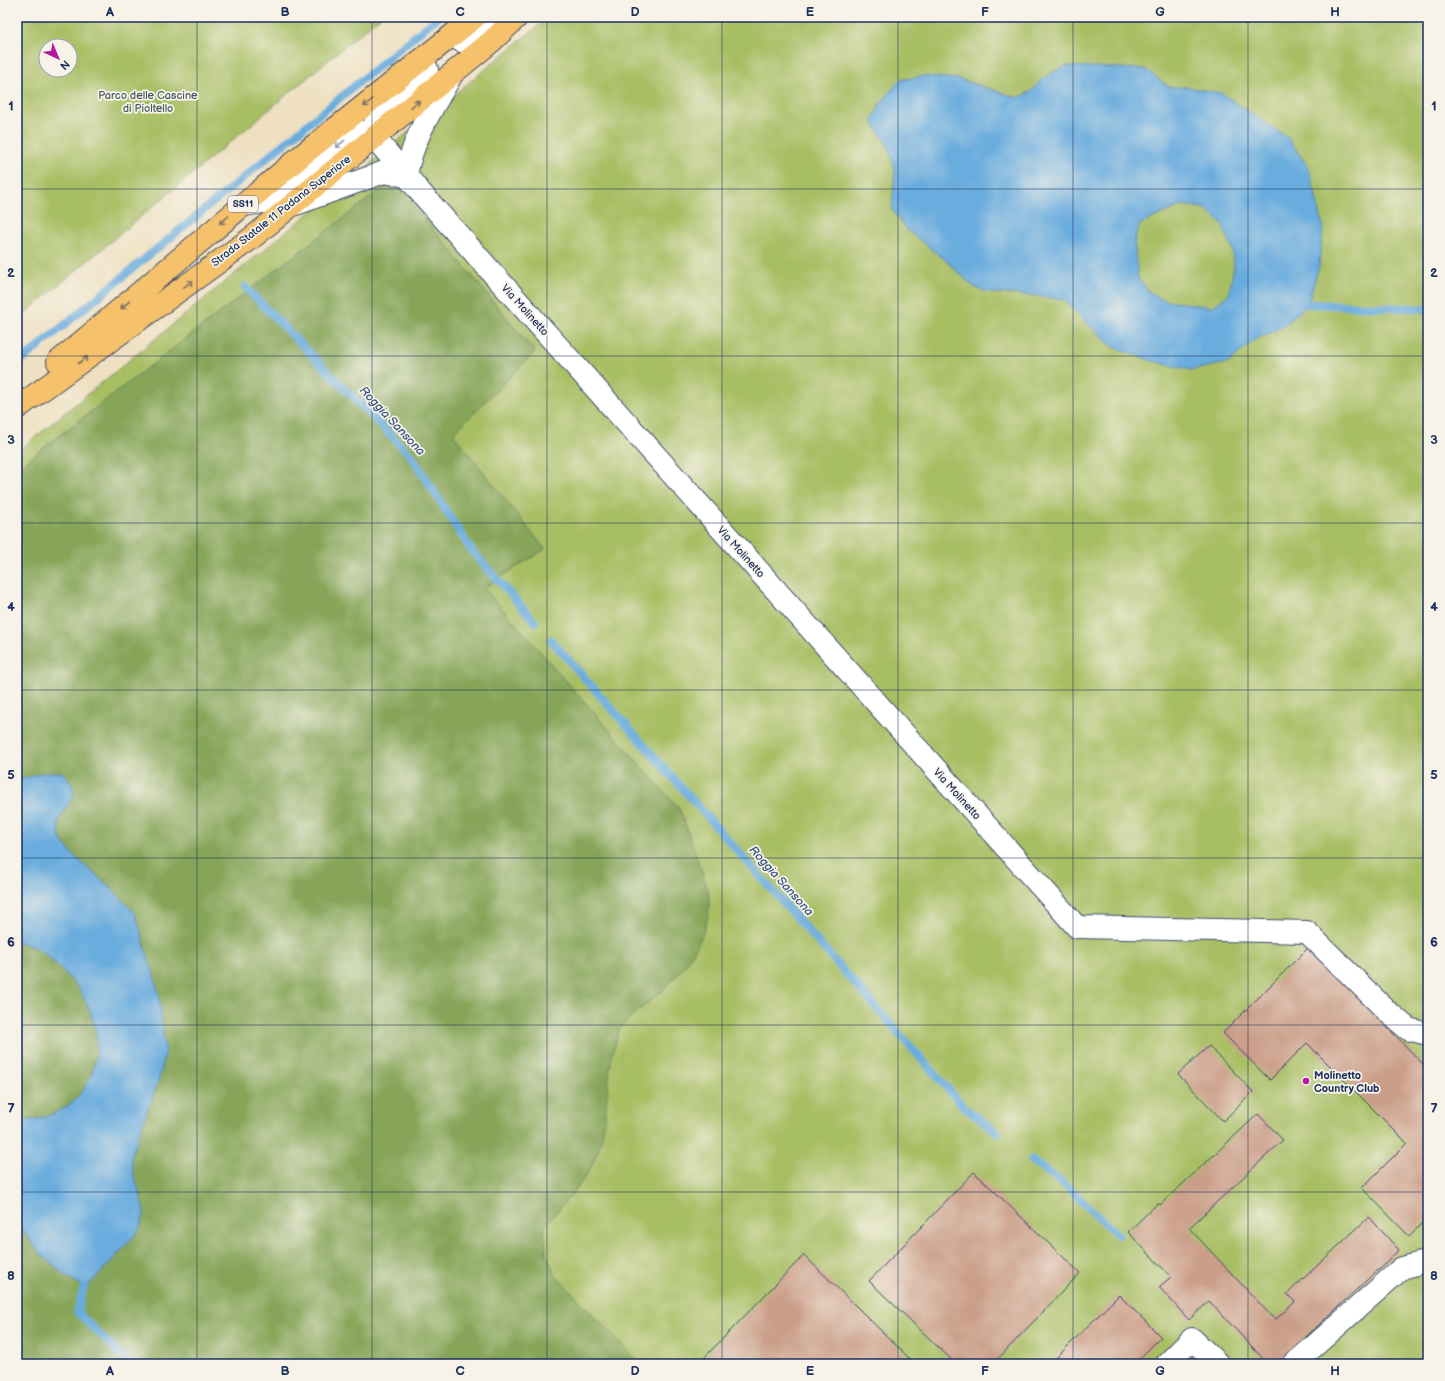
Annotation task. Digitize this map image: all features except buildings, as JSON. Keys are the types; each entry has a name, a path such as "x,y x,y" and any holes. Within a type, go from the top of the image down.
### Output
{"main road":[{"name":"SS11","path":"17,397 242,205 474,17"},
{"name":"Strada Statale 11 Padana Superiore","path":"17,408 253,237 492,41 516,17"}],"lane":[{"path":"242,205 263,202 281,192 342,142 360,131 374,137 376,117 408,84 491,17"},
{"path":"289,207 384,172 406,176 409,161 428,114 453,72"},
{"name":"Via Molinetto","path":"374,137 406,176 1077,927 1307,932 1388,1012 1408,1029 1428,1034"},
{"path":"1294,1364 1402,1268 1428,1261"},
{"path":"1167,1364 1192,1339 1218,1364"}],"green space":[{"name":"Parco delle Cascine di Pioltello","path":"17,17 380,17 17,320"},
{"name":"Molinetto Country Club","path":"549,17 1428,17 1428,1364 17,1364 17,452"},
{"path":"393,180 535,352 453,434 545,549 484,588 680,810 708,890 709,904 707,918 703,932 690,958 672,981 652,1000 630,1017 619,1030 612,1055 604,1124 598,1151 588,1173 581,1183 544,1228 546,1254 556,1276 641,1364 17,1364 17,468"}],"water":[{"path":"1065,66 1145,69 1169,87 1187,87 1221,93 1288,138 1309,168 1323,226 1319,266 1308,304 1282,327 1254,340 1228,363 1191,370 1152,361 1113,347 1064,300 1039,296 991,293 974,287 943,258 908,231 892,210 895,170 888,146 872,121 880,104 900,80 924,76 959,79 1018,98 1030,92 1045,77","holes":["1182,205 1204,208 1221,222 1232,247 1234,266 1229,294 1212,307 1167,301 1151,294 1138,278 1134,241 1140,224"]},
{"path":"63,772 72,785 74,795 58,821 60,839 75,857 112,889 135,913 159,993 165,1054 159,1079 131,1156 133,1173 141,1197 144,1214 139,1230 89,1285 84,1287 62,1273 39,1252 17,1222 17,1121 49,1115 74,1101 83,1090 90,1077 95,1062 97,1045 94,1024 80,990 43,952 17,941 17,780 42,773"}],"waterway":[{"path":"17,364 438,17"},
{"name":"Roggia Sansona","path":"245,287 412,457 471,550 535,622"},
{"path":"1308,304 1428,309"},
{"name":"Roggia Sansona","path":"551,640 964,1107 998,1133"},
{"name":"Roggia Sansona","path":"1031,1160 1064,1184 1118,1235"},
{"path":"84,1287 77,1312 130,1364"}],"place":[{"name":"Molinetto Country Club","path":"1306,1081"}]}
